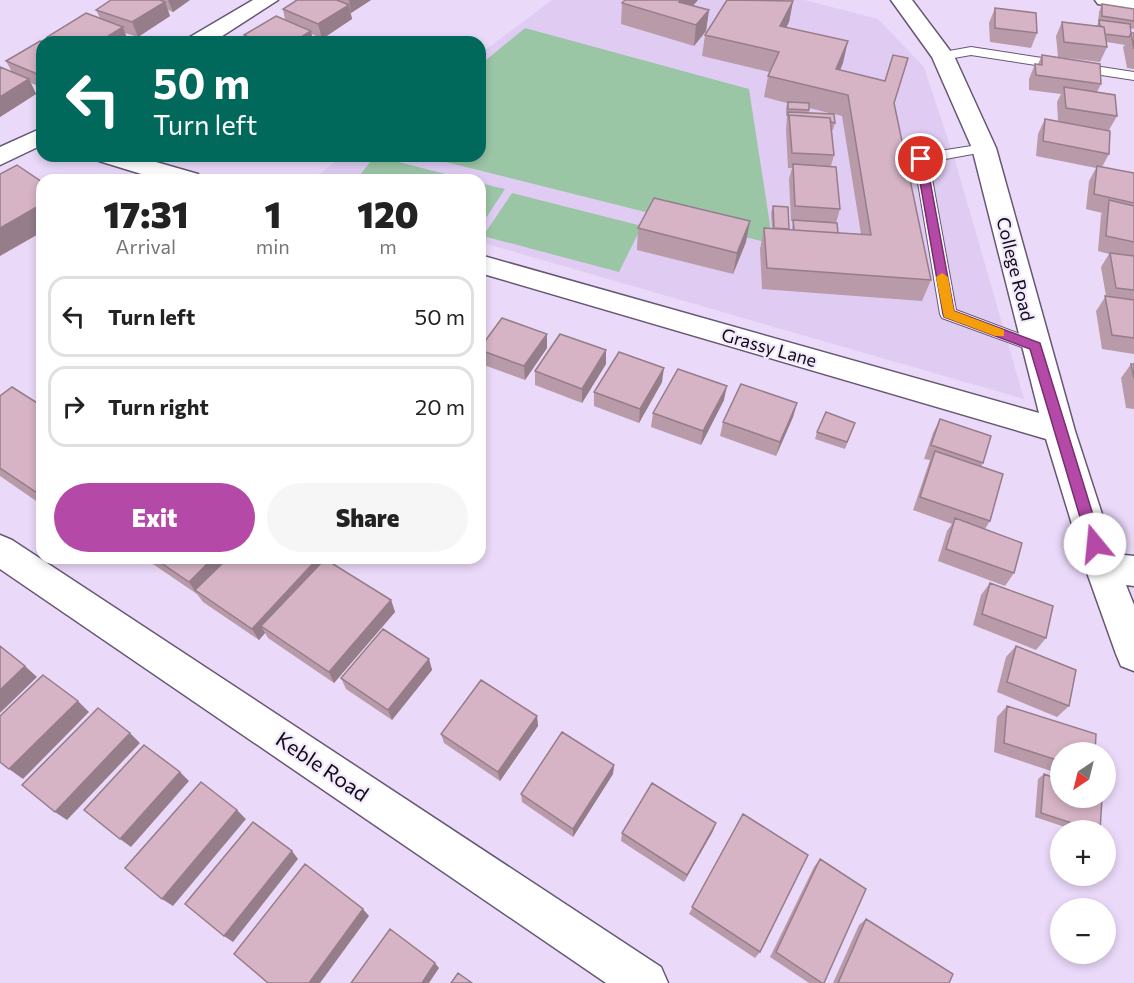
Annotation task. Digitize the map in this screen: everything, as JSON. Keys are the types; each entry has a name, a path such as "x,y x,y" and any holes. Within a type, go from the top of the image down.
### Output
{"street":[{"path":"208,36 268,0"},
{"name":"College Road","path":"901,0 943,56 984,148 1059,431 1118,569 1134,654"},
{"path":"1105,0 1134,4"},
{"path":"0,157 36,138"},
{"path":"128,162 169,174"},
{"name":"Grassy Lane","path":"486,266 1059,431"},
{"name":"Keble Road","path":"0,550 645,983"}],"lane":[{"path":"943,56 971,51 1134,76"},
{"path":"984,148 921,159 948,314 1035,346"}],"shaded area":[{"path":"552,0 804,0 878,19 924,67 954,157 1024,399 486,244 486,174 319,174 335,162 486,162 486,50"}],"green space":[{"path":"525,28 749,89 773,244 446,162 486,162 486,60"},
{"path":"370,162 398,162 446,174 361,174"},
{"path":"486,184 505,189 486,218"},
{"path":"512,193 642,226 619,272 486,237 486,232"}],"building":[{"path":"111,0 160,0 165,2 132,22 96,10"},
{"path":"297,0 337,0 349,5 318,24 283,9"},
{"path":"625,0 681,0 679,2 709,10 696,25 622,3"},
{"path":"727,0 793,1 780,26 848,41 836,69 885,81 893,55 908,58 894,103 931,280 767,268 764,228 871,235 848,95 768,76 779,52 705,35"},
{"path":"1102,4 1134,9 1134,21 1102,16"},
{"path":"995,8 1036,13 1037,33 995,28"},
{"path":"86,13 123,27 109,36 49,36"},
{"path":"276,16 311,31 303,36 244,35"},
{"path":"1099,20 1130,24 1131,33 1129,37 1105,34 1104,27 1100,26"},
{"path":"1062,22 1104,27 1107,47 1064,42"},
{"path":"1131,33 1134,33 1134,49"},
{"path":"36,43 36,74 6,61"},
{"path":"1042,55 1100,64 1101,84 1036,75 1035,64 1042,65"},
{"path":"0,67 29,79 0,97"},
{"path":"1064,87 1115,95 1117,116 1066,108"},
{"path":"788,102 809,103 809,110 788,109"},
{"path":"788,112 834,114 835,123 831,122 830,118 789,115 789,118"},
{"path":"789,115 830,118 834,155 792,153"},
{"path":"1045,119 1110,131 1109,154 1043,141"},
{"path":"793,164 836,167 840,209 795,206"},
{"path":"17,165 36,178 36,207 0,228 0,174"},
{"path":"1097,166 1134,173 1134,203 1094,194"},
{"path":"654,198 750,221 737,253 638,228"},
{"path":"1109,200 1134,206 1134,242 1106,236"},
{"path":"773,206 788,207 789,229 774,228"},
{"path":"793,220 837,223 838,233 794,230"},
{"path":"1110,253 1134,256 1134,290 1116,288"},
{"path":"1105,296 1134,300 1134,338 1112,335"},
{"path":"502,318 547,334 524,366 486,352 486,340"},
{"path":"560,334 606,350 582,389 535,371"},
{"path":"619,352 664,368 640,409 594,392"},
{"path":"678,369 727,386 703,431 653,413"},
{"path":"741,384 797,403 780,442 723,422"},
{"path":"12,387 36,402 36,492 0,468 0,396"},
{"path":"826,412 855,423 847,442 817,432"},
{"path":"940,419 991,436 983,463 931,445"},
{"path":"935,451 1003,474 990,521 920,497"},
{"path":"955,518 1022,543 1014,573 946,549"},
{"path":"163,564 207,564 189,582"},
{"path":"222,564 312,564 252,629 195,590"},
{"path":"320,564 333,564 391,600 329,672 261,626"},
{"path":"990,583 1053,606 1046,638 982,614"},
{"path":"383,629 429,659 388,710 341,678"},
{"path":"0,646 25,666 0,690"},
{"path":"1016,646 1076,670 1069,706 1007,682"},
{"path":"43,675 78,701 9,769 0,762 0,716"},
{"path":"481,680 537,716 498,772 441,734"},
{"path":"1007,706 1096,734 1096,742 1050,742 1050,758 1004,743"},
{"path":"98,708 130,733 55,812 22,785"},
{"path":"562,732 614,765 573,829 521,794"},
{"path":"144,745 180,772 120,839 84,810"},
{"path":"1044,774 1050,776 1050,808 1101,808 1101,820 1062,820 1041,813"},
{"path":"201,782 237,810 162,899 125,868"},
{"path":"652,783 716,823 687,875 622,833"},
{"path":"743,814 808,855 760,952 692,907"},
{"path":"253,822 292,851 224,936 185,904"},
{"path":"820,859 866,889 824,983 776,952"},
{"path":"305,864 363,909 309,983 268,983 234,954"},
{"path":"866,919 953,974 949,983 838,983"},
{"path":"390,929 435,963 422,983 351,983"},
{"path":"458,973 472,983 451,983"}],"slow traffic":[{"path":"942,277 948,314 999,333"}],"route":[{"path":"921,159 948,314 1035,346 1095,544"}]}
